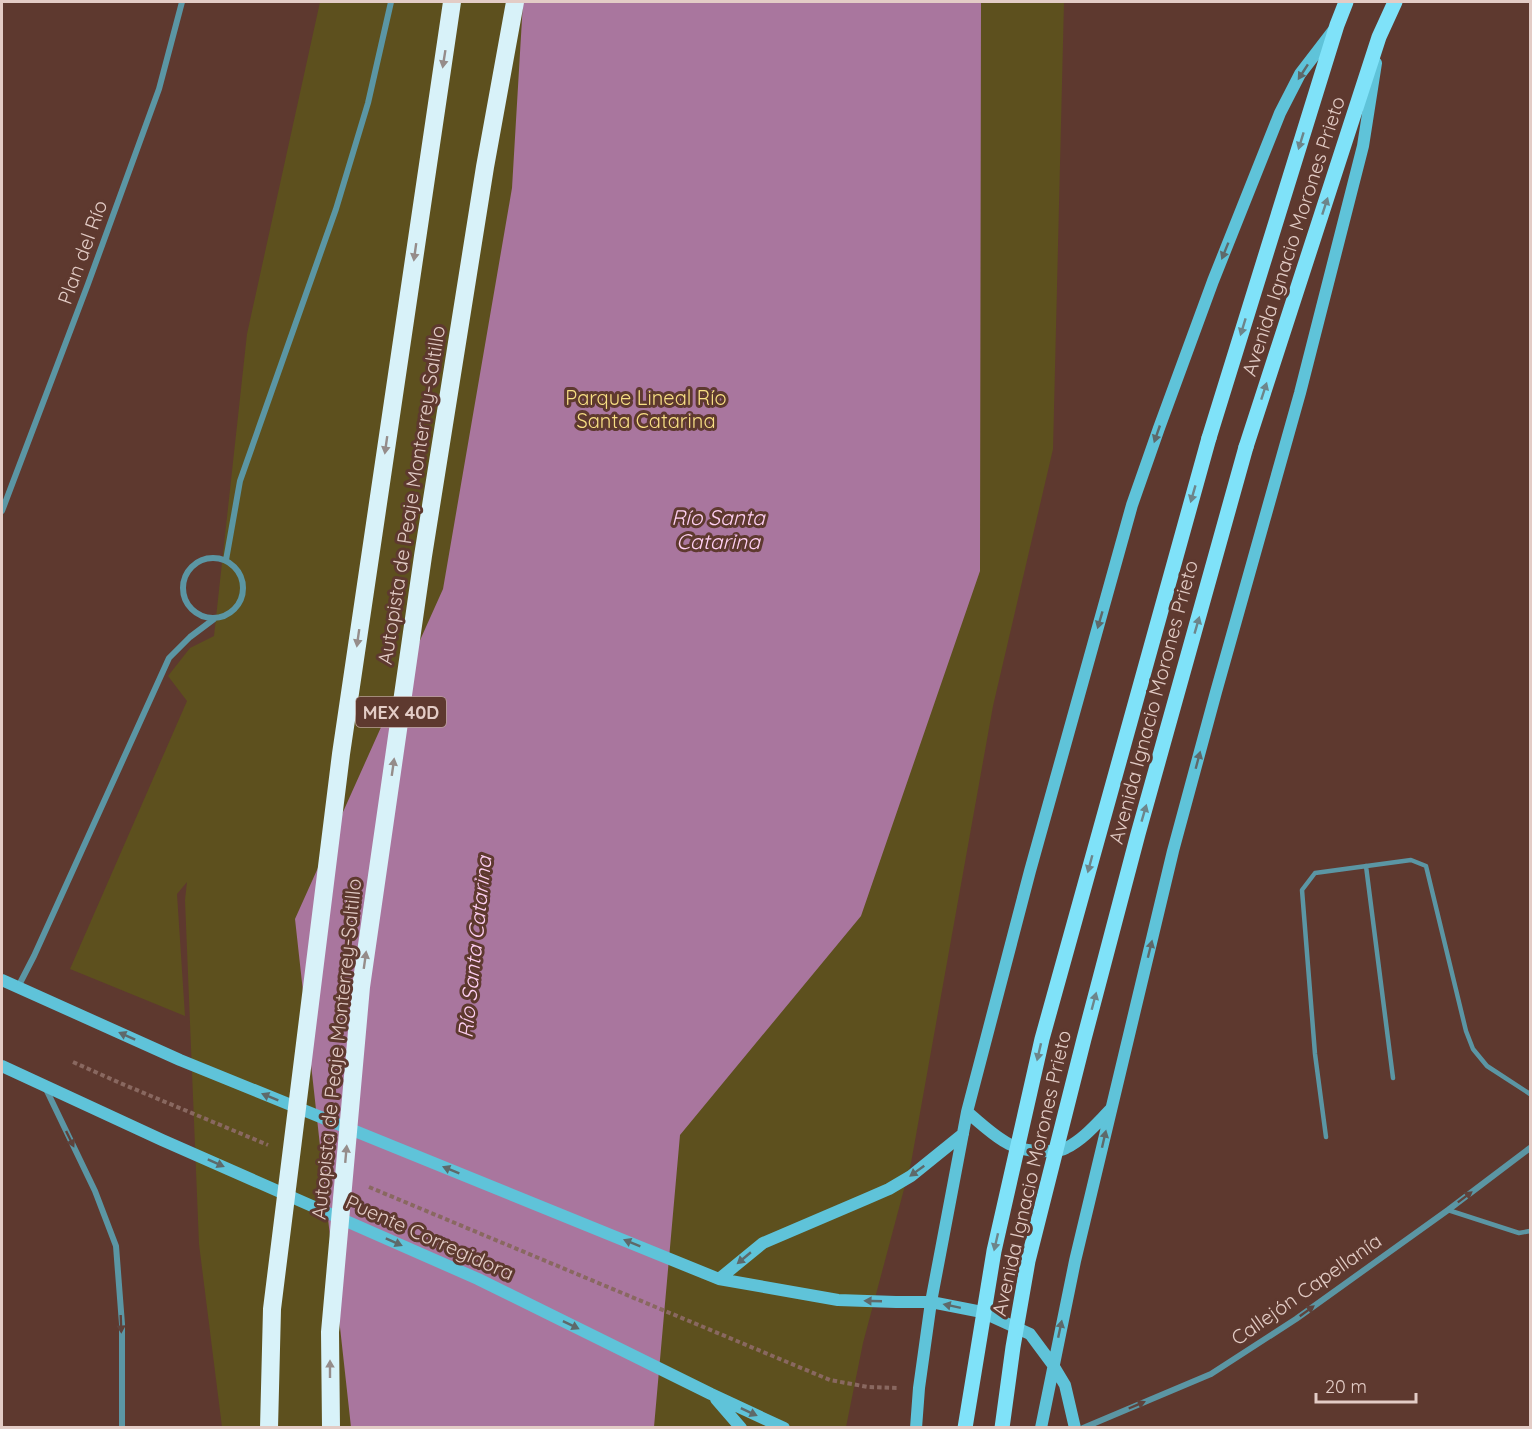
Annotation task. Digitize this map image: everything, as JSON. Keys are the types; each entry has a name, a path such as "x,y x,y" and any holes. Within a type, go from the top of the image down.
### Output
{"highway":[{"name":"Autopista de Peaje Monterrey-Saltillo","path":"269,1428 272,1309 341,753 452,2"},
{"name":"Autopista de Peaje Monterrey-Saltillo","path":"331,1428 330,1332 361,987 423,556 485,167 515,2"}],"main road":[{"name":"Avenida Ignacio Morones Prieto","path":"965,1428 994,1251 1042,1039 1209,438 1346,2"},
{"name":"Avenida Ignacio Morones Prieto","path":"1002,1428 1028,1261 1138,834 1246,447 1379,37 1395,2"}],"street":[{"name":"Plan del Río","path":"2,511 159,89 182,2"},
{"path":"226,560 240,481 336,209 368,103 391,2"},
{"name":"Avenida Ignacio Morones Prieto","path":"916,1428 931,1302 967,1112 1030,871 1129,517 1213,281 1280,113 1300,74 1337,25"},
{"path":"1041,1428 1075,1261 1173,851 1300,393 1363,146 1379,37"},
{"path":"18,987 44,935 169,658 190,637 214,619 227,616 238,607 243,594 243,580 237,569 226,560 213,558 200,561 189,570 184,582 184,596 190,608 201,616 214,619"},
{"path":"2,980 180,1060 719,1279 838,1300 931,1302 982,1312 1030,1334 1065,1385 1075,1428"},
{"name":"Puente Corregidora","path":"2,1066 162,1140 478,1279 784,1428"},
{"path":"45,1086 95,1191 116,1246 122,1324 122,1428"},
{"path":"967,1112 1004,1142 1022,1150 1043,1151 1064,1150 1083,1137 1111,1109"},
{"path":"719,1279 763,1243 897,1184 963,1134"},
{"name":"Callejón Capellanía","path":"1083,1428 1211,1374 1296,1319 1530,1148"},
{"path":"711,1394 741,1428"}],"lane":[{"path":"1326,1137 1315,1054 1302,890 1315,873 1411,860 1426,866 1466,1031 1473,1049 1487,1066 1530,1094"},
{"path":"1366,866 1393,1078"},
{"path":"1448,1210 1519,1233 1530,1231"}],"path":[{"path":"72,1062 273,1147"},
{"path":"361,1184 830,1380 868,1387 919,1388"}],"green space":[{"name":"Río Santa Catarina","path":"320,2 1064,2 1053,449 993,706 911,1163 863,1343 846,1427 222,1427 199,1244 185,900 187,882 177,894 185,1016 70,969 187,701 168,676 190,648 214,636 247,334"}],"water":[{"name":"Río Santa Catarina","path":"523,2 981,2 980,571 861,916 680,1135 654,1427 351,1427 295,919 443,589 512,188"}],"park label":[{"name":"Parque Lineal Río Santa Catarina","path":"646,408"}]}
